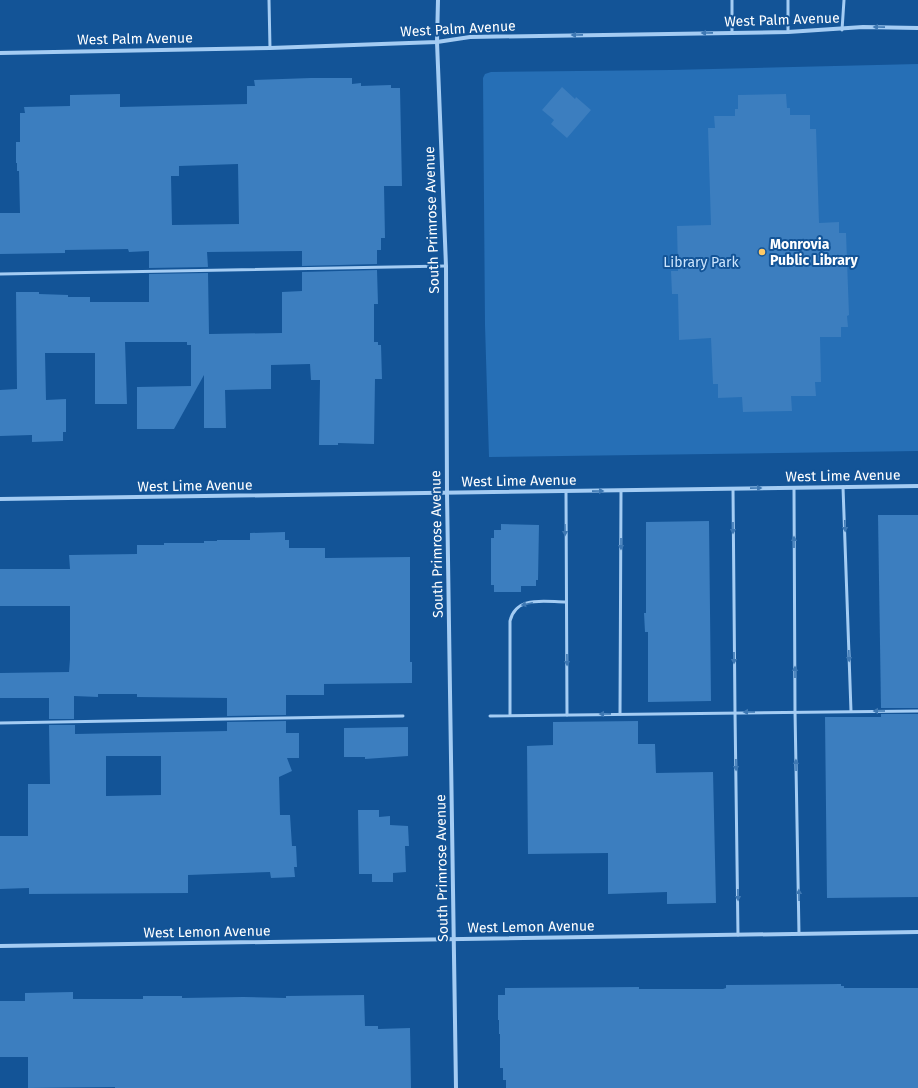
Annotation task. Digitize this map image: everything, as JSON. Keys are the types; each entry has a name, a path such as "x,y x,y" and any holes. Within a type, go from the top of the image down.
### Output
{"street":[{"name":"South Primrose Avenue","path":"438,0 437,42 446,266 447,494 456,1088"},
{"name":"West Palm Avenue","path":"0,53 270,48 437,42 470,36 788,32 842,30 863,27 918,28"},
{"name":"West Lime Avenue","path":"0,499 447,494 918,486"},
{"name":"West Lemon Avenue","path":"0,946 918,932"}],"lane":[{"path":"269,0 270,48"},
{"path":"732,0 732,33"},
{"path":"788,0 788,32"},
{"path":"842,30 844,0"},
{"path":"0,274 446,266"},
{"path":"843,487 851,712"},
{"path":"733,488 738,935"},
{"path":"794,488 795,712 800,934"},
{"path":"566,491 567,715"},
{"path":"620,714 621,491"},
{"path":"510,715 510,621 512,613 517,607 526,602 566,602"},
{"path":"490,716 918,711"},
{"path":"0,723 403,716"}],"green space":[{"name":"Library Park","path":"918,64 918,451 489,457 485,325 483,78 485,74 491,72 671,70"}],"building":[{"path":"352,78 352,84 361,83 361,86 391,85 391,88 400,88 402,186 384,186 385,238 381,238 381,250 377,250 377,264 302,266 302,251 207,252 208,267 149,268 149,251 129,252 128,249 65,250 65,253 0,254 0,213 20,213 19,171 17,171 16,163 16,142 20,142 20,113 25,113 24,107 70,106 70,95 120,94 120,107 247,104 247,86 255,86 254,80","holes":["238,164 239,224 172,225 171,176 179,176 179,166"]},
{"path":"562,87 575,99 576,97 591,110 567,138 551,124 554,120 542,110"},
{"name":"Monrovia Public Library","path":"786,94 787,108 790,108 790,115 810,115 810,129 816,129 819,223 839,222 839,233 846,233 849,315 847,316 848,327 841,327 841,337 820,337 821,382 815,382 816,396 791,396 792,411 743,412 742,397 718,398 718,384 713,384 711,338 679,340 678,294 672,294 671,271 678,271 677,226 711,225 708,128 715,128 714,116 735,116 735,109 738,109 738,95"},
{"path":"377,270 378,304 374,304 374,342 378,342 378,345 381,345 382,379 375,379 374,444 338,443 338,445 319,445 320,380 311,380 310,364 271,365 271,389 225,390 226,428 204,428 204,375 174,429 137,429 137,387 191,386 191,345 187,345 187,342 125,342 127,404 95,404 95,353 45,353 46,400 66,399 66,432 63,432 63,441 32,442 32,435 0,436 0,390 17,389 16,292 39,292 39,294 68,295 68,297 90,297 90,302 149,302 149,274 208,273 209,334 282,333 282,292 302,291 302,272"},
{"path":"878,515 918,515 918,708 881,708"},
{"path":"709,521 711,701 648,702 648,632 645,632 644,613 646,613 646,522"},
{"path":"501,524 539,525 538,580 536,580 536,586 521,586 521,592 494,592 494,585 491,585 491,538 494,538 494,530 501,530"},
{"path":"285,532 285,540 289,540 289,548 325,548 325,558 410,557 410,662 412,662 412,683 324,684 324,695 286,695 286,715 227,716 227,698 137,697 137,694 98,694 98,697 74,696 74,719 49,719 49,698 0,698 0,673 69,672 70,606 0,606 0,569 70,569 69,555 137,554 137,545 204,543 204,541 217,540 250,540 250,533"},
{"path":"881,714 918,714 918,897 827,898 825,717 881,717"},
{"path":"286,721 286,733 299,733 299,758 287,758 292,771 279,777 280,815 290,815 292,846 296,846 297,867 294,867 295,877 271,878 270,872 188,875 188,893 29,894 29,888 0,889 0,836 28,836 28,784 50,784 49,725 75,725 75,734 227,731 227,722","holes":["106,756 161,756 161,795 106,796"]},
{"path":"638,721 638,744 655,744 656,773 713,772 716,903 667,904 667,892 608,894 608,853 528,854 527,746 553,745 553,722"},
{"path":"408,727 408,756 365,759 365,757 344,757 344,728"},
{"path":"358,810 379,810 379,817 390,816 390,825 408,826 409,846 405,846 406,872 393,873 393,882 372,882 372,874 359,874"},
{"path":"841,984 844,988 918,988 918,1088 506,1088 506,1080 503,1080 503,1068 500,1068 498,995 505,995 505,988 639,987 639,989 723,989 726,988 726,985"},
{"path":"73,992 73,999 143,999 143,996 182,996 182,998 286,998 286,996 364,995 365,1026 378,1026 378,1029 410,1028 411,1088 28,1088 28,1057 0,1057 0,1001 25,1001 25,993"}],"place":[{"name":"Monrovia Public Library","path":"762,252"}]}
